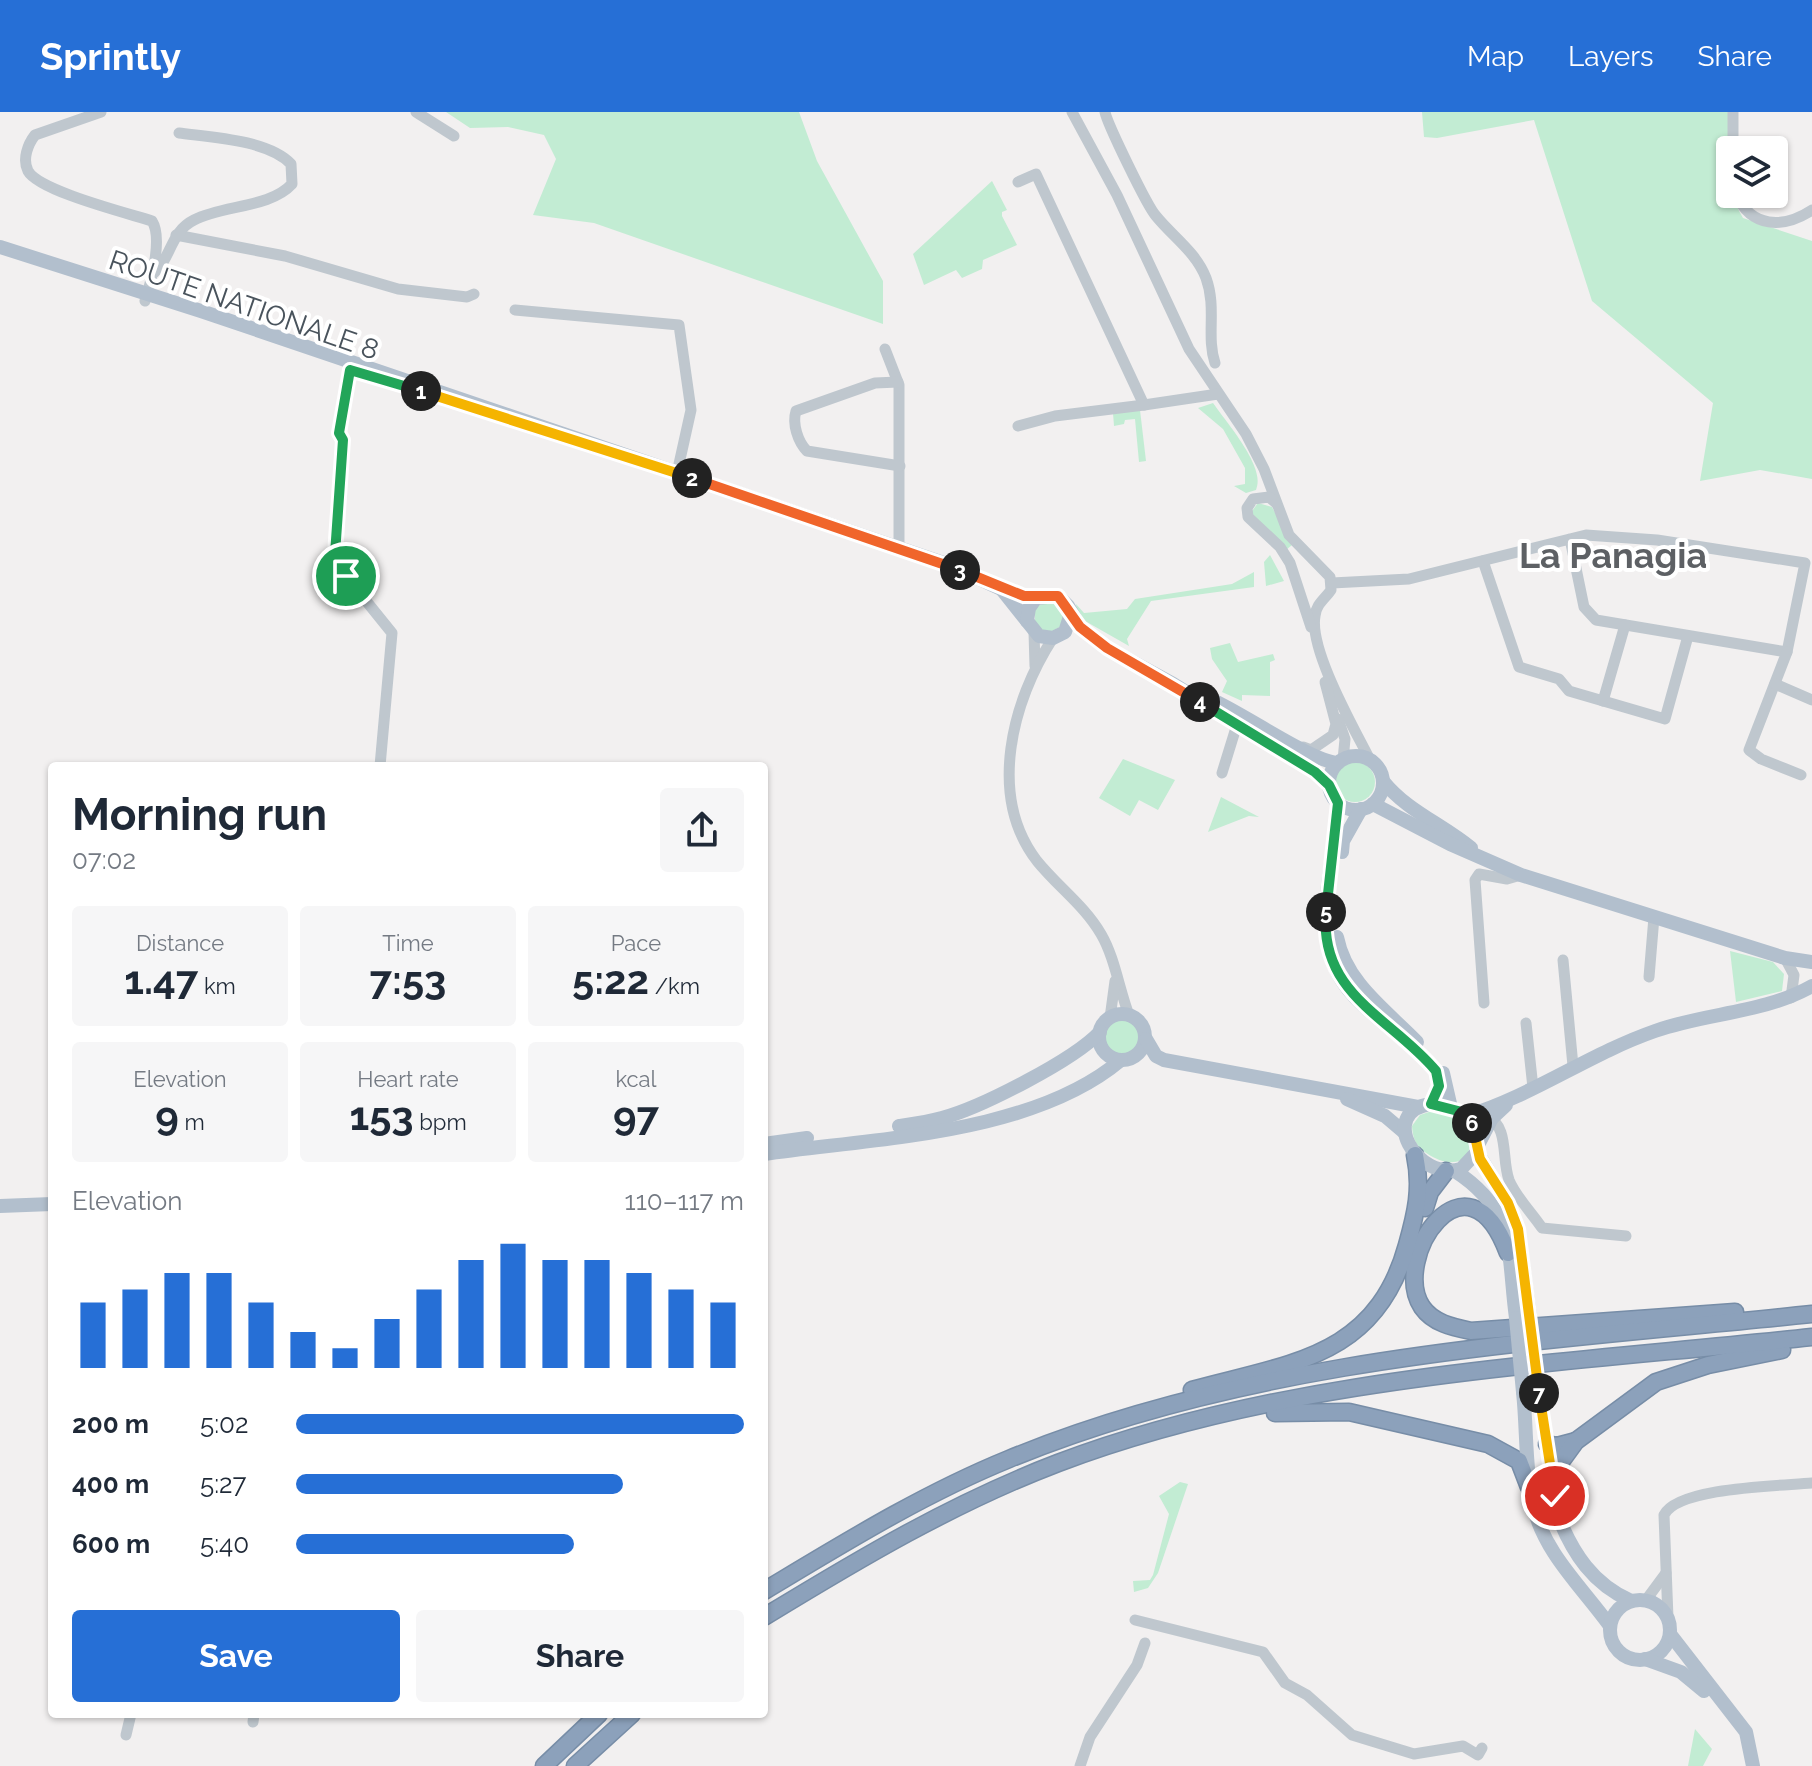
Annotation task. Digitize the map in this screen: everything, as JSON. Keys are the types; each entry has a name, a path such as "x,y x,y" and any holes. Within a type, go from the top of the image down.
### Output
{"highway":[{"path":"768,1589 952,1483 1157,1399 1316,1354 1361,1328 1388,1296 1398,1276 1419,1199 1420,1177 1415,1155"},
{"path":"1450,1171 1430,1192 1411,1274 1422,1306 1440,1322 1471,1331 1812,1306"},
{"path":"1417,1295 1417,1269 1425,1236 1436,1218 1448,1210 1465,1209 1484,1214 1501,1234 1508,1253"},
{"path":"1069,1437 1189,1401 1313,1374 1543,1343 1812,1314"},
{"path":"768,1615 942,1514 1031,1474 1132,1438 1333,1391 1812,1337"},
{"path":"1555,1496 1560,1463 1576,1441 1641,1393 1676,1374 1743,1356 1812,1345"},
{"path":"1132,1438 1191,1431 1276,1413 1349,1412 1488,1444 1519,1461 1529,1487"},
{"path":"1547,1444 1557,1446 1576,1441"},
{"path":"544,1766 595,1718"},
{"path":"575,1766 628,1718"}],"main road":[{"name":"ROUTE NATIONALE 8","path":"0,247 899,547 1001,589 1036,598"},
{"name":"ROUTE NATIONALE 8","path":"1001,589 1030,626"},
{"path":"1107,648 1056,637 1030,626 1029,608 1036,598 1058,596 1080,627 1107,648 1173,684 1322,760 1340,761 1356,756 1370,760 1379,769 1383,781 1415,812 1455,834 1491,863"},
{"path":"1056,637 1069,626 1071,613"},
{"path":"1238,718 1315,772 1329,785 1338,803 1325,918 1330,949 1341,979 1354,997 1436,1071 1439,1086 1424,1106 1406,1121 1405,1133"},
{"path":"1329,785 1340,761"},
{"path":"1383,781 1381,793 1343,841 1335,910 1339,947 1361,986 1437,1063 1446,1081 1451,1108"},
{"path":"1338,803 1367,807 1521,875 1785,958 1812,962"},
{"path":"1785,958 1812,950"},
{"path":"1100,1032 1103,1051 1126,1060 1179,1064 1324,1091 1451,1108 1471,1114 1512,1100 1573,1066 1654,1031 1791,998 1810,985"},
{"path":"768,1144 884,1130 944,1118 1084,1048 1110,1018 1129,1015 1140,1023 1156,1056 1179,1064"},
{"path":"768,1153 984,1120 1056,1097 1102,1074 1141,1051 1146,1039"},
{"path":"1324,1091 1385,1116 1405,1133 1415,1155 1479,1187 1495,1204 1506,1232 1523,1317"},
{"path":"1450,1171 1466,1167 1483,1136 1512,1100"},
{"path":"1471,1114 1477,1131 1483,1136 1518,1229 1531,1392 1547,1444 1555,1496 1565,1533 1583,1565 1603,1587 1656,1604 1668,1618 1670,1634 1664,1648 1645,1659"},
{"path":"0,1206 48,1204"},
{"path":"1531,1392 1527,1428 1529,1487 1538,1522 1553,1551 1610,1626 1612,1640 1619,1651 1629,1657 1645,1659 1681,1672 1706,1693 1729,1719 1752,1766"},
{"path":"1527,1428 1532,1437 1547,1444"},
{"path":"1610,1626 1619,1608 1639,1600"},
{"path":"1670,1634 1746,1732 1752,1766"}],"street":[{"path":"101,112 35,135 26,157 28,171 43,184 152,221 157,229 154,273 146,297"},
{"path":"416,112 454,136"},
{"path":"1072,112 1117,195 1189,349 1264,469 1284,527 1296,546 1328,573 1332,583"},
{"path":"1105,112 1111,131 1134,171 1141,196 1182,241 1205,277 1214,312 1211,343 1215,363"},
{"path":"1733,112 1733,136"},
{"path":"154,273 162,266 176,235 195,219 286,190 293,174 291,164 285,157 240,141 179,133"},
{"path":"1018,182 1036,174 1144,405"},
{"path":"1744,208 1762,221 1784,223 1812,210"},
{"path":"176,235 299,260 398,289 467,297 474,294"},
{"path":"515,310 679,325 691,410 677,473"},
{"path":"885,349 898,382 899,547"},
{"path":"351,366 339,433 343,440 335,554 346,576 392,633 380,762"},
{"path":"898,382 875,383 796,411 794,418 801,445 807,451 900,466"},
{"path":"1018,426 1055,416 1218,394"},
{"path":"1260,497 1264,469"},
{"path":"1276,503 1269,497 1260,497 1249,503 1248,517 1280,547 1294,571 1336,724 1333,735 1311,750 1298,746"},
{"path":"1332,583 1409,579 1586,535 1657,540 1808,564 1787,652 1749,750 1761,759 1801,775"},
{"path":"1570,539 1584,607 1596,620 1787,652"},
{"path":"1483,561 1519,667 1559,679 1569,691 1665,719 1688,636"},
{"path":"1332,583 1314,620 1330,679 1370,760"},
{"path":"1302,593 1313,600 1323,599"},
{"path":"1603,701 1625,625"},
{"path":"1030,626 1035,666"},
{"path":"1056,637 1035,666 1011,745 1011,803 1018,828 1037,860 1079,902 1103,938 1129,1015"},
{"path":"1775,684 1812,700"},
{"path":"1328,693 1345,739 1340,761"},
{"path":"1222,773 1238,718"},
{"path":"1484,1003 1475,880 1479,874 1507,879 1521,875"},
{"path":"1649,977 1654,917"},
{"path":"1785,958 1794,975 1791,998"},
{"path":"1563,960 1573,1066"},
{"path":"1110,1018 1116,976"},
{"path":"1526,1023 1533,1088"},
{"path":"1471,1114 1483,1136 1502,1136 1509,1179 1542,1228 1626,1236"},
{"path":"1668,1618 1664,1515 1675,1502 1700,1495 1812,1483"},
{"path":"1639,1600 1666,1572"},
{"path":"1135,1620 1263,1652 1285,1683 1307,1695 1342,1729 1363,1739 1386,1743 1414,1754 1463,1746 1478,1755 1482,1748"},
{"path":"1080,1766 1090,1737 1137,1665 1145,1643"},
{"path":"126,1735 130,1718"}],"green space":[{"path":"446,112 799,112 817,161 883,281 883,324 594,223 533,215 556,159 544,135 508,127 470,128"},
{"path":"1422,112 1734,112 1731,136 1716,136 1716,208 1738,208 1743,218 1812,241 1812,479 1760,470 1700,481 1713,403 1592,301 1534,120 1437,138 1424,137"},
{"path":"992,181 1007,210 1002,212 1002,216 1017,245 983,260 982,269 962,278 956,270 924,285 913,254"},
{"path":"1213,403 1251,458 1258,481 1256,490 1246,493 1234,486 1245,484 1245,468 1223,429 1198,408"},
{"path":"1140,410 1146,461 1139,462 1135,419 1114,426 1113,413"},
{"path":"1258,503 1272,507 1292,545 1286,550 1254,520 1252,511"},
{"path":"1270,555 1284,581 1266,586 1264,562"},
{"path":"1254,572 1254,587 1151,601 1127,639 1129,646 1078,617 1076,604 1084,613 1127,609 1135,599 1232,584"},
{"path":"1055,601 1065,614 1063,625 1049,633 1035,626 1035,606"},
{"path":"1230,643 1238,662 1273,654 1275,660 1270,662 1270,696 1242,695 1242,701 1222,692 1227,681 1212,659 1210,648"},
{"path":"1123,759 1175,780 1158,810 1139,800 1130,816 1099,798"},
{"path":"1355,762 1369,768 1375,782 1369,796 1355,802 1341,796 1335,782 1341,768"},
{"path":"1221,797 1259,817 1249,816 1208,832"},
{"path":"1730,951 1773,962 1784,974 1782,991 1736,1002"},
{"path":"1122,1019 1135,1024 1140,1037 1135,1050 1122,1055 1109,1050 1104,1037 1109,1024"},
{"path":"1432,1111 1450,1116 1462,1125 1468,1136 1470,1146 1466,1155 1458,1161 1447,1162 1431,1156 1417,1144 1412,1126 1420,1115"},
{"path":"1180,1482 1188,1484 1158,1573 1148,1588 1134,1592 1133,1581 1150,1580 1153,1575 1169,1514 1159,1496"},
{"path":"1695,1729 1712,1749 1703,1766 1688,1766"}],"district":[{"name":"La Panagia","path":"1613,555"}],"route":[{"path":"346,576 335,554 343,440 339,433 350,370 489,410 838,527 949,565 1001,589 1036,598 1050,594 1058,596 1064,600 1080,627 1107,648 1173,684 1315,772 1329,785 1338,803 1325,918 1330,949 1341,979 1354,997 1436,1071 1438,1093 1431,1104 1458,1111 1471,1121 1477,1131 1480,1159 1508,1203 1518,1229 1555,1496"}]}
